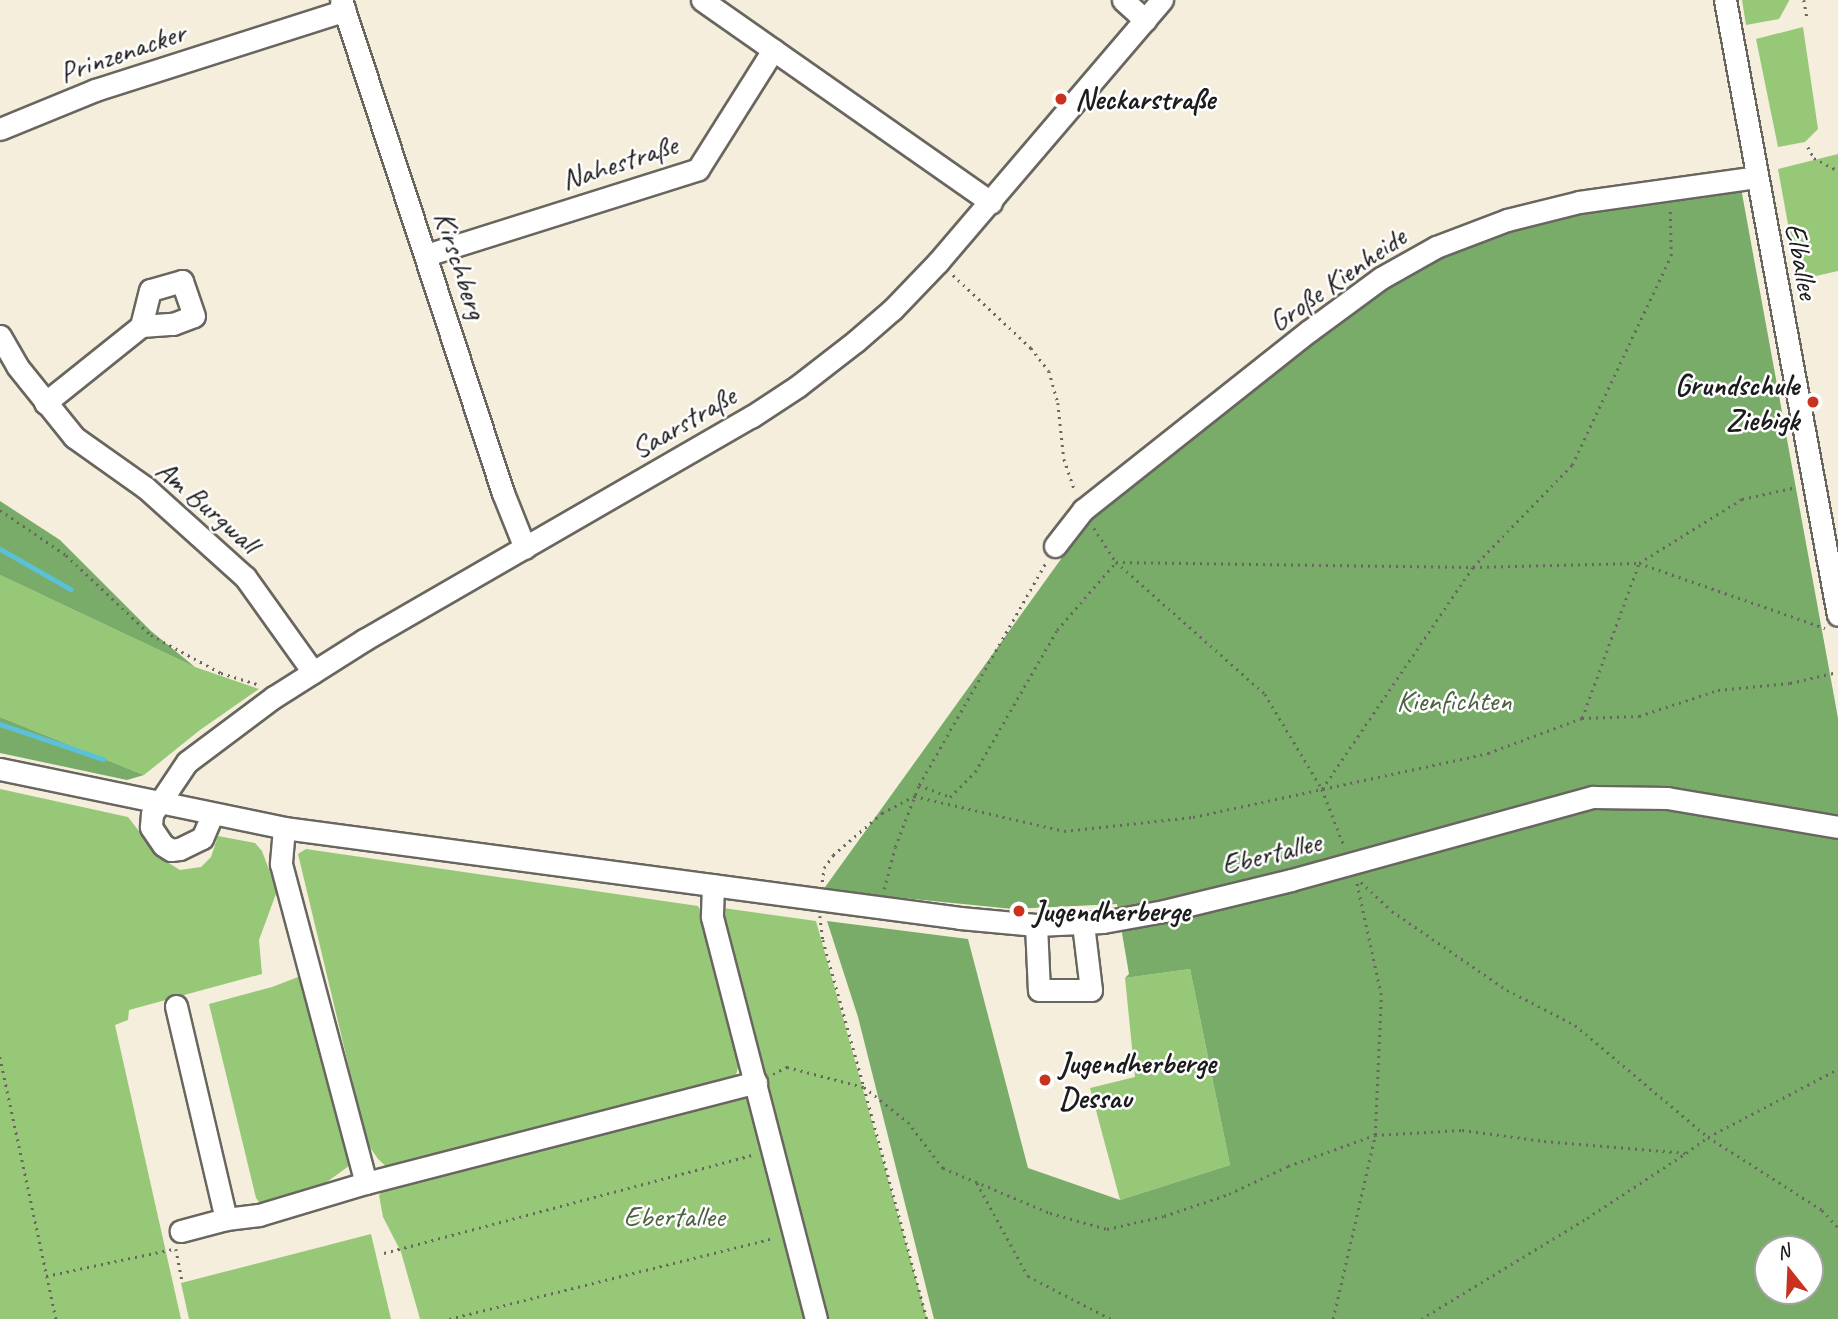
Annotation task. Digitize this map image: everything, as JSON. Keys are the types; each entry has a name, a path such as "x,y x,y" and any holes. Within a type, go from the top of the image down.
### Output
{"street":[{"path":"702,0 971,186 990,202"},
{"path":"1123,0 1145,20"},
{"name":"Saarstraße","path":"212,815 202,838 171,850 156,838 151,827 152,814 161,804 174,777 187,762 274,697 799,386 876,325 938,262 1162,0"},
{"name":"Elballee","path":"1725,0 1815,483 1832,622"},
{"name":"Prinzenacker","path":"0,129 95,90 343,5"},
{"name":"Kirschberg","path":"343,5 503,493 525,548"},
{"name":"Nahestraße","path":"426,255 698,169 773,50"},
{"name":"Große Kienheide","path":"1055,546 1083,510 1309,331 1381,278 1436,247 1507,220 1579,202 1756,177"},
{"path":"45,402 141,326"},
{"name":"Am Burgwall","path":"0,336 17,366 75,437 146,488 245,577 313,672"},
{"name":"Ebertallee","path":"0,769 284,828 713,885 824,911 880,908 1036,925 1083,924 1164,911 1351,864 1550,807 1609,796 1716,804 1838,827"},
{"path":"284,828 281,864 366,1183"},
{"path":"713,885 712,916 816,1319"},
{"path":"1036,925 1039,990 1091,990 1083,924"},
{"path":"176,1006 226,1219"},
{"path":"178,1240 226,1219 259,1215 366,1183 756,1082"}],"path":[{"path":"1804,0 1807,17"},
{"path":"1808,147 1814,158 1838,171"},
{"path":"1322,789 1473,567 1572,465 1671,256 1670,189"},
{"path":"938,262 1031,348 1049,371 1058,403 1064,459 1083,510 1116,562 1265,694 1322,789 1351,864"},
{"path":"1582,718 1639,563 1742,499 1815,483"},
{"path":"0,510 66,555 151,635 221,673 263,686 274,697"},
{"path":"880,908 895,847 919,785 1055,546"},
{"path":"1116,562 1473,567 1639,563 1832,622"},
{"path":"919,785 950,797 975,772 1057,631 1116,562"},
{"path":"927,1319 823,940 824,868 833,855 881,813 914,796 1064,831 1193,817 1488,753 1582,718 1639,716 1718,690 1790,683 1838,672"},
{"path":"1333,1319 1375,1135 1381,995 1356,877 1392,911 1507,990 1575,1025 1708,1137 1822,1210 1838,1227"},
{"path":"0,1057 56,1319"},
{"path":"756,1082 786,1068 864,1087 908,1122 943,1168 1050,1213 1107,1229 1164,1216 1229,1194 1288,1166 1375,1135 1462,1130 1544,1141 1686,1153"},
{"path":"1421,1319 1587,1218 1708,1137 1838,1069"},
{"path":"384,1253 774,1150"},
{"path":"977,1183 1028,1276 1111,1319"},
{"path":"449,1319 794,1233"},
{"path":"46,1276 178,1240 182,1279"}],"green space":[{"path":"1742,0 1789,1 1779,19 1746,25"},
{"path":"1803,27 1818,129 1805,142 1778,147 1756,39"},
{"path":"1838,154 1838,271 1798,280 1778,169"},
{"name":"Kienfichten","path":"1741,188 1838,718 1838,1319 934,1319 858,1017 827,921 968,939 1028,1168 1120,1200 1230,1165 1190,969 1125,978 1129,974 1117,904 1013,909 823,890 1102,502 1307,339 1437,250 1579,210"},
{"path":"0,501 60,540 151,631 195,667 0,575"},
{"path":"0,575 195,667 259,689 200,730 144,775 0,717"},
{"path":"0,717 144,775 127,780 0,753"},
{"path":"0,789 128,817 159,857 180,870 201,867 211,857 218,836 255,843 262,851 277,891 259,940 262,974 129,1010 128,1020 115,1025 181,1319 0,1319"},
{"path":"306,849 698,906 706,920 740,1060 736,1075 726,1083 389,1169 367,1143 298,854"},
{"path":"723,908 816,921 927,1319 825,1319 721,917"},
{"path":"1190,969 1230,1165 1120,1200 1090,1088 1135,1077 1125,978"},
{"path":"306,974 353,1163 309,1195 264,1208 256,1198 209,1004 272,987"},
{"name":"Ebertallee","path":"732,1095 746,1099 756,1109 806,1319 420,1319 401,1252 383,1217 379,1195 391,1183"},
{"path":"371,1234 391,1319 189,1319 181,1283"}],"waterway":[{"path":"0,549 70,589"},
{"path":"0,724 103,759"}],"place":[{"name":"Neckarstraße","path":"1061,99"},
{"name":"Grundschule Ziebigk","path":"1813,402"},
{"name":"Jugendherberge","path":"1019,911"},
{"name":"Jugendherberge Dessau","path":"1045,1080"}]}
